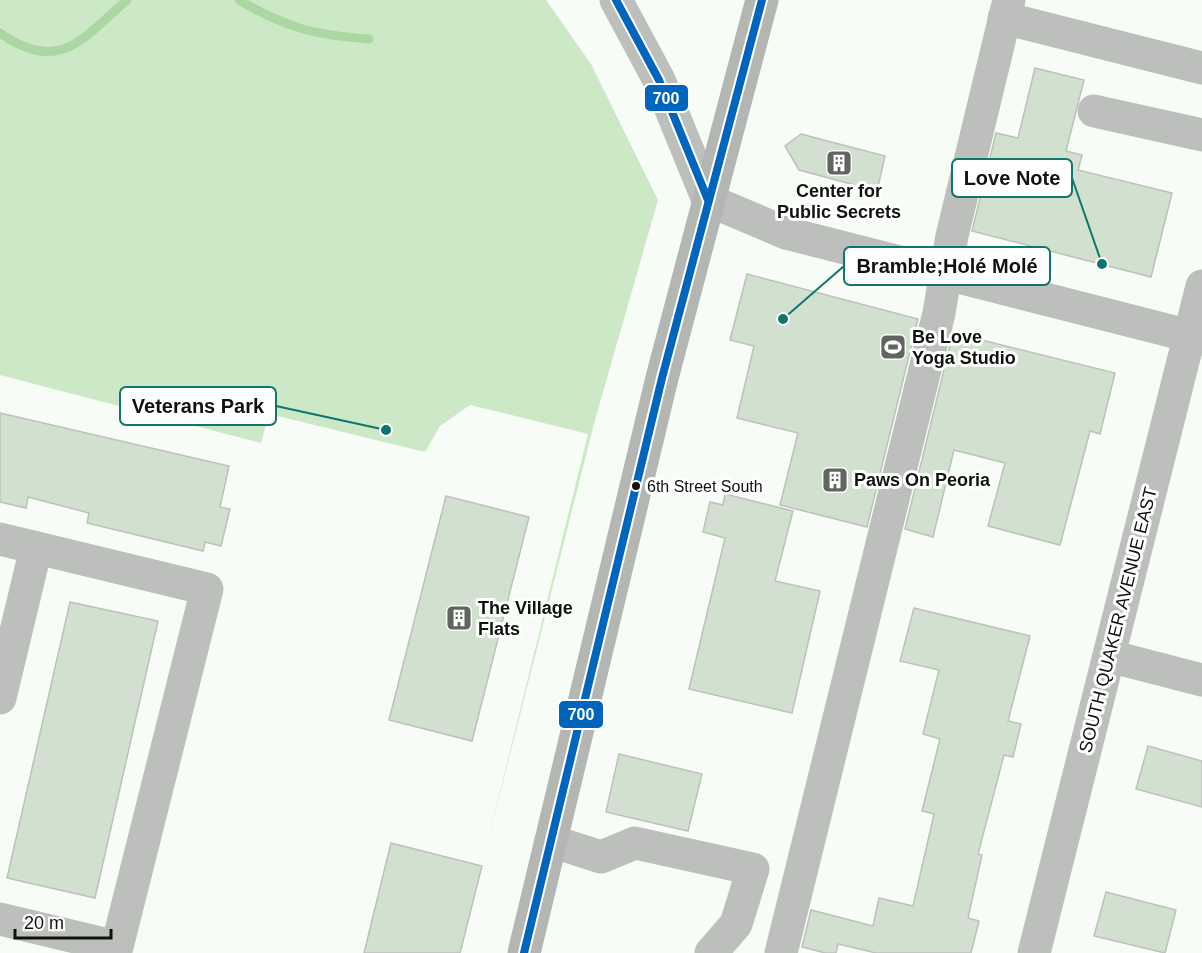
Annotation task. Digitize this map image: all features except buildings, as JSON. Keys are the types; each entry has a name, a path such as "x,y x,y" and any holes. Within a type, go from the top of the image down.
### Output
{"main road":[{"path":"525,953 662,378 762,0"}],"street":[{"path":"616,0 659,80 708,200 771,229 1196,338"},
{"path":"781,953 939,313 1006,9 1202,68"},
{"path":"1095,111 1202,135"},
{"name":"SOUTH QUAKER AVENUE EAST","path":"1034,953 1108,656 1196,338 1202,286"},
{"path":"0,539 207,589 117,948 0,919"},
{"path":"0,698 36,548"},
{"path":"1108,656 1202,680"},
{"path":"551,841 601,857 635,843 753,868 736,924 711,953"}],"green space":[{"path":"0,0 546,0 591,64 658,200 595,420 485,853 588,434 470,405 440,426 425,452 269,414 261,443 0,375"}],"waterway":[{"path":"0,33 21,45 39,51 55,51 83,38 127,0"},
{"path":"239,0 287,24 332,35 369,39"}],"transit line":[{"name":"700","path":"616,0 659,80 708,200"},
{"name":"700","path":"524,953 662,378 762,0"}],"place":[{"name":"Center for Public Secrets","path":"839,163"},
{"name":"Love Note","path":"1102,264"},
{"name":"Bramble;Holé Molé","path":"783,319"},
{"name":"Be Love Yoga Studio","path":"893,347"},
{"name":"Veterans Park","path":"386,430"},
{"name":"Paws On Peoria","path":"835,480"},
{"name":"6th Street South","path":"636,486"},
{"name":"The Village Flats","path":"459,618"}]}
